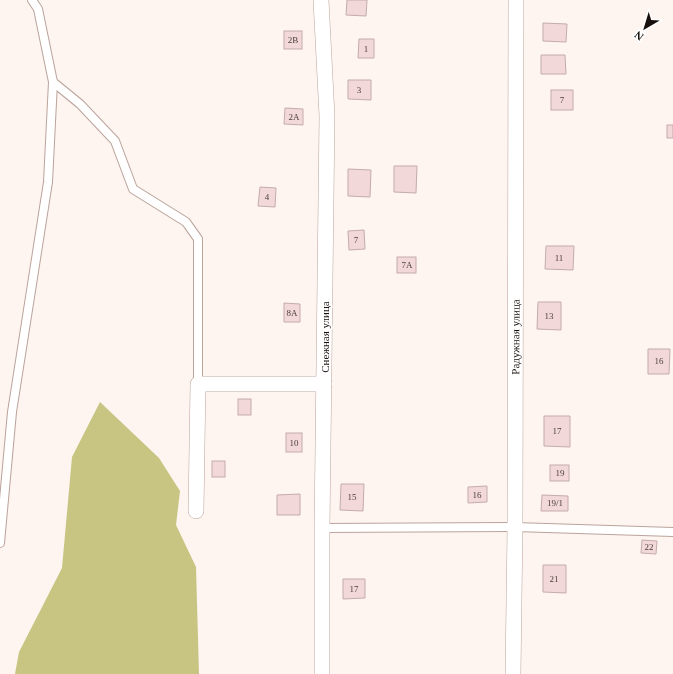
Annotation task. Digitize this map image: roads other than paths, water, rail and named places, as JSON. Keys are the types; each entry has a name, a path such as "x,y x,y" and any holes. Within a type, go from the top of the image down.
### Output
{"street":[{"name":"Снежная улица","path":"321,0 327,116 322,528 322,674"},
{"name":"Радужная улица","path":"513,674 515,527 516,0"},
{"path":"196,511 198,384 324,384"}],"lane":[{"path":"0,543 12,412 48,182 53,82 38,9 32,0"},
{"path":"53,82 80,104 115,141 133,190 186,222 198,239 198,384"},
{"path":"322,528 515,527 673,532"}]}
